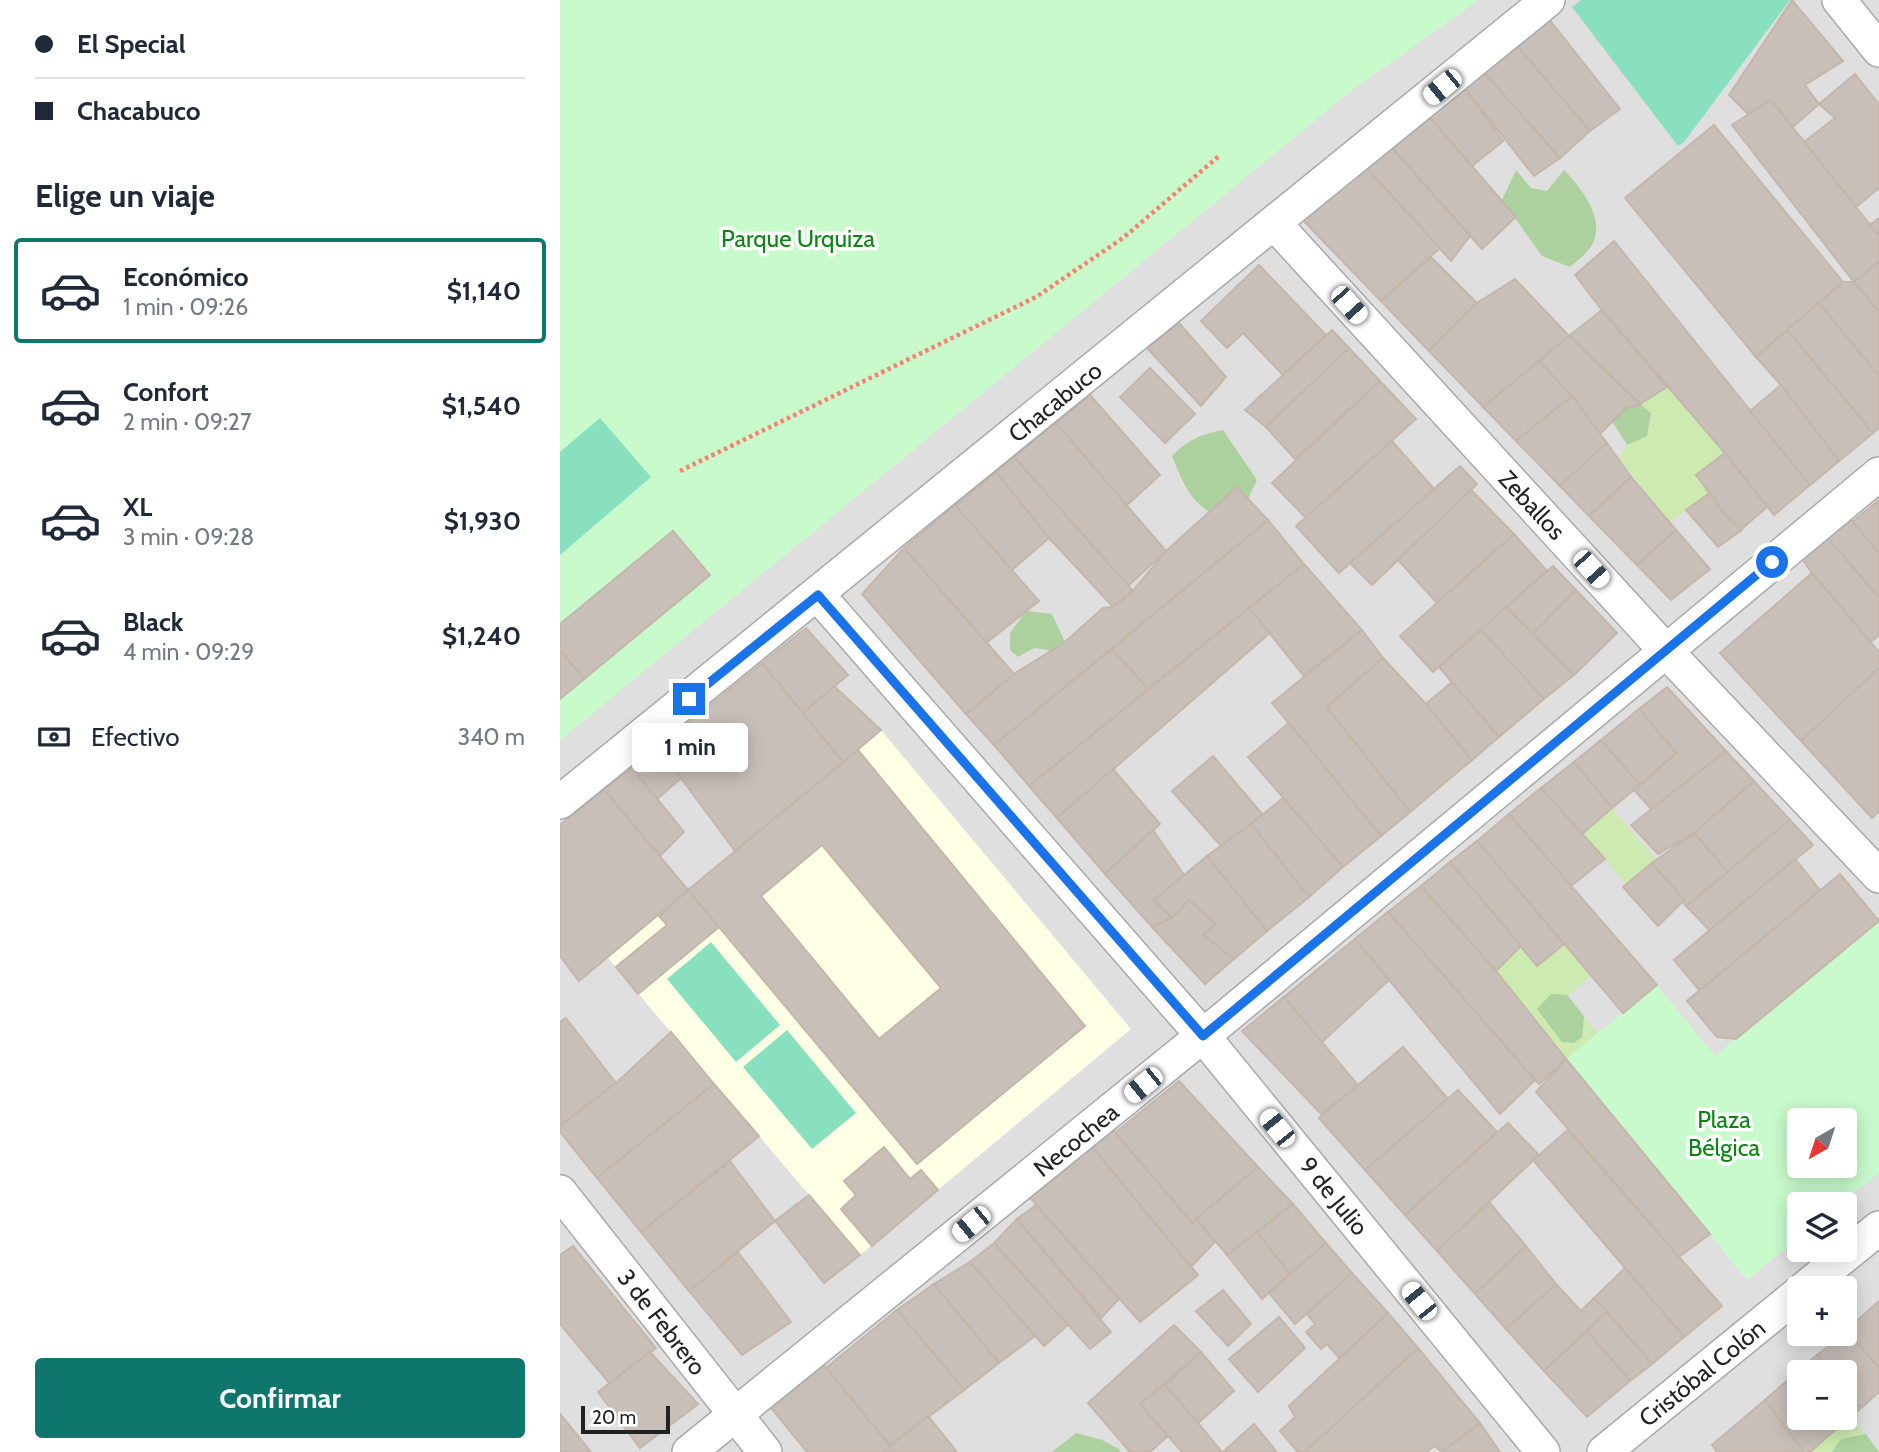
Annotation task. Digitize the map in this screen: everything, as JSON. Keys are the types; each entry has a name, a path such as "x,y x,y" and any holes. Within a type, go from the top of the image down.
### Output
{"street":[{"name":"Chacabuco","path":"560,802 1548,0"},
{"path":"1839,0 1879,50"},
{"name":"Zeballos","path":"1274,223 1666,651 1879,876"},
{"name":"Necochea","path":"689,1452 1203,1036 1879,474"},
{"name":"9 de Julio","path":"818,595 1203,1036 1543,1452"},
{"name":"3 de Febrero","path":"560,1192 765,1452"},
{"path":"1820,1276 1879,1228"},
{"name":"Cristóbal Colón","path":"1604,1452 1787,1303"}],"path":[{"path":"680,471 1036,297 1123,238 1219,156"}],"shaded area":[{"path":"560,0 1879,0 1879,1452 560,1452"},
{"path":"881,730 1131,1029 860,1255 608,958"}],"green space":[{"name":"Parque Urquiza","path":"560,0 1479,0 1351,91 560,740"},
{"path":"1581,0 1790,0 1684,142 1678,146 1572,7"},
{"path":"1516,170 1531,188 1547,191 1564,170 1589,204 1596,223 1593,243 1570,267 1542,256 1502,200"},
{"path":"1667,387 1725,453 1696,475 1710,493 1670,522 1619,459 1627,445 1647,436 1651,413 1640,404"},
{"path":"1640,404 1651,413 1647,436 1627,445 1612,421 1626,408"},
{"path":"600,418 651,477 560,555 560,452"},
{"path":"1223,430 1257,480 1248,499 1237,487 1209,512 1190,494 1172,456 1195,438"},
{"path":"1026,611 1052,614 1065,642 1053,651 1034,648 1018,657 1010,650 1010,633"},
{"path":"1612,808 1656,860 1627,884 1582,834"},
{"name":"Plaza Bélgica","path":"1879,921 1879,1173 1856,1192 1787,1192 1787,1248 1747,1280 1566,1059 1657,985 1715,1056"},
{"path":"711,942 780,1025 736,1062 667,979"},
{"path":"1564,944 1591,976 1567,996 1598,1033 1566,1059 1496,971 1521,946 1537,965"},
{"path":"1551,994 1567,995 1584,1016 1582,1037 1574,1043 1562,1042 1537,1009"},
{"path":"787,1030 856,1113 812,1149 743,1067"},
{"path":"1857,1425 1879,1452 1810,1452 1835,1430 1857,1430"},
{"path":"1076,1433 1102,1440 1120,1452 1052,1452"},
{"path":"1866,1434 1879,1452 1832,1452 1841,1439"}],"building":[{"path":"1792,0 1843,61 1805,85 1819,104 1786,133 1771,100 1748,114 1729,95"},
{"path":"1545,14 1620,109 1590,131 1512,40"},
{"path":"1512,40 1590,131 1560,158 1479,67"},
{"path":"1479,67 1560,158 1534,176 1460,82"},
{"path":"1855,74 1879,104 1879,188 1856,207 1804,142 1835,118 1819,104"},
{"path":"1460,82 1503,141 1472,166 1424,111"},
{"path":"1771,100 1879,236 1879,262 1854,282 1732,125"},
{"path":"1424,111 1516,217 1482,249 1386,141"},
{"path":"1714,125 1843,282 1756,357 1625,198"},
{"path":"1386,141 1470,236 1451,261 1360,161"},
{"path":"1360,161 1440,248 1381,301 1297,214"},
{"path":"1879,218 1879,236 1870,225"},
{"path":"1614,241 1810,485 1774,515 1575,275"},
{"path":"1431,257 1477,303 1429,351 1381,301"},
{"path":"1879,262 1879,312 1854,282"},
{"path":"1259,265 1326,335 1283,375 1243,333 1227,348 1201,321"},
{"path":"1515,279 1569,336 1483,407 1429,351 1477,303"},
{"path":"1843,282 1854,282 1879,312 1879,376 1819,303"},
{"path":"1819,303 1879,376 1879,428 1873,433 1787,330"},
{"path":"1602,310 1667,387 1640,404 1569,336"},
{"path":"1179,323 1226,377 1201,406 1147,348"},
{"path":"1332,330 1349,348 1266,427 1245,410"},
{"path":"1787,330 1873,433 1839,461 1756,357"},
{"path":"1569,336 1640,404 1626,408 1600,434 1572,396 1539,361"},
{"path":"1349,348 1380,381 1295,459 1266,427"},
{"path":"1539,361 1572,396 1516,441 1483,407"},
{"path":"1150,368 1195,414 1165,443 1120,397"},
{"path":"1380,381 1416,419 1306,518 1272,483"},
{"path":"1781,385 1839,461 1810,485 1750,411"},
{"path":"1090,395 1160,475 1126,506 1056,423"},
{"path":"1572,396 1607,443 1560,486 1516,441"},
{"path":"1056,423 1166,551 1128,586 1014,457"},
{"path":"1392,441 1434,489 1339,573 1296,526"},
{"path":"1607,443 1631,477 1589,516 1560,486"},
{"path":"1725,453 1767,507 1738,532 1696,475"},
{"path":"1014,457 1133,591 1113,607 1049,538 996,472"},
{"path":"1460,466 1477,484 1372,585 1350,563"},
{"path":"996,472 1049,538 1012,570 955,505"},
{"path":"1631,477 1676,530 1637,565 1589,516"},
{"path":"1237,487 1268,520 994,745 966,714 1014,674 1065,642 1103,608 1113,607 1133,591 1166,551"},
{"path":"1471,490 1514,534 1437,603 1398,560"},
{"path":"1710,493 1726,516 1742,530 1718,547 1686,510"},
{"path":"1879,500 1879,553 1852,522"},
{"path":"955,505 1039,601 986,643 904,548"},
{"path":"1848,516 1879,553 1879,598 1825,535"},
{"path":"1268,520 1304,564 1148,689 1112,649"},
{"path":"1676,530 1710,569 1671,600 1637,565"},
{"path":"673,531 710,575 584,679 560,650 560,624"},
{"path":"1514,534 1547,571 1433,672 1400,636"},
{"path":"1825,535 1879,598 1879,635 1871,642 1800,556"},
{"path":"904,548 1014,674 966,714 862,594"},
{"path":"1304,564 1362,630 1304,676 1249,608"},
{"path":"1553,566 1576,590 1532,635 1506,607"},
{"path":"1812,573 1879,652 1879,668 1801,741 1720,653"},
{"path":"1576,590 1617,633 1574,675 1532,635"},
{"path":"1506,607 1574,675 1544,699 1481,630"},
{"path":"1249,608 1270,633 1057,818 1029,786"},
{"path":"806,628 848,675 803,713 762,663"},
{"path":"1362,630 1383,658 1327,707 1410,812 1381,836 1272,703"},
{"path":"1481,630 1544,699 1499,737 1439,667"},
{"path":"1112,649 1148,689 1029,786 994,745"},
{"path":"560,650 584,679 560,699"},
{"path":"1383,658 1426,704 1472,760 1410,812 1327,707"},
{"path":"762,663 843,762 735,851 658,747"},
{"path":"1879,668 1879,811 1872,818 1801,741"},
{"path":"1452,682 1499,737 1472,760 1426,704"},
{"path":"834,686 881,730 843,762 803,713"},
{"path":"1667,687 1726,751 1651,809 1634,790 1676,753 1639,709"},
{"path":"1639,709 1676,753 1640,785 1601,740"},
{"path":"1289,723 1381,836 1343,867 1248,757"},
{"path":"1601,740 1640,785 1612,808 1574,762"},
{"path":"658,747 681,778 657,799 632,768"},
{"path":"858,750 1085,1026 917,1164 688,890","holes":["822,845 941,988 879,1039 761,896"]},
{"path":"1726,751 1754,781 1694,833 1658,854 1631,825"},
{"path":"1213,756 1263,815 1221,846 1172,791"},
{"path":"1574,762 1612,808 1582,834 1541,788"},
{"path":"632,768 684,832 660,856 604,790"},
{"path":"1113,769 1160,824 1105,874 1057,818"},
{"path":"1754,781 1790,820 1728,872 1694,833"},
{"path":"1541,788 1605,859 1571,886 1509,814"},
{"path":"604,790 688,890 579,981 560,956 560,825"},
{"path":"1283,798 1343,867 1309,897 1251,824"},
{"path":"1509,814 1657,985 1623,1013 1477,841"},
{"path":"1790,820 1813,845 1710,931 1686,906"},
{"path":"1251,824 1309,897 1267,931 1207,856"},
{"path":"1153,830 1184,875 1154,900 1172,918 1152,927 1105,874"},
{"path":"1694,833 1728,872 1686,906 1652,863"},
{"path":"1477,841 1564,944 1537,966 1450,862"},
{"path":"1207,856 1267,931 1234,959 1203,935 1215,924 1189,900 1172,918 1154,900"},
{"path":"1795,859 1820,890 1700,991 1674,960"},
{"path":"1450,862 1521,946 1496,971 1421,886"},
{"path":"1652,863 1684,900 1658,926 1623,887"},
{"path":"1840,874 1879,921 1736,1039 1717,1037 1687,1001"},
{"path":"1421,886 1496,971 1566,1059 1539,1084 1388,912"},
{"path":"688,890 719,927 638,994 616,967 667,925 659,916"},
{"path":"1189,900 1215,924 1203,935 1234,959 1205,984 1152,927 1172,918"},
{"path":"1388,912 1535,1080 1500,1114 1355,939"},
{"path":"1355,939 1389,980 1321,1043 1284,997"},
{"path":"1284,997 1358,1085 1321,1114 1242,1031"},
{"path":"566,1018 616,1083 560,1126 560,1022"},
{"path":"671,1032 714,1084 597,1178 560,1132 560,1126 616,1083"},
{"path":"1403,1047 1449,1100 1365,1170 1319,1118"},
{"path":"1566,1059 1710,1234 1679,1257 1536,1092"},
{"path":"1179,1081 1258,1167 1192,1223 1115,1133"},
{"path":"714,1084 759,1136 641,1232 597,1178"},
{"path":"1458,1090 1497,1132 1405,1215 1365,1170"},
{"path":"1508,1123 1539,1155 1437,1251 1405,1215"},
{"path":"1109,1125 1192,1223 1196,1219 1215,1242 1190,1268 1088,1142"},
{"path":"1568,1130 1722,1306 1684,1337 1533,1160"},
{"path":"1088,1142 1198,1275 1140,1322 1025,1192"},
{"path":"884,1147 910,1179 921,1170 938,1190 872,1246 841,1209 856,1195 844,1181"},
{"path":"730,1161 775,1221 689,1291 641,1232"},
{"path":"1258,1167 1293,1204 1227,1255 1196,1219"},
{"path":"809,1195 860,1255 824,1283 775,1221"},
{"path":"1489,1202 1526,1246 1475,1294 1437,1251"},
{"path":"1293,1204 1326,1243 1290,1274 1257,1232"},
{"path":"1036,1205 1119,1299 1101,1318 1017,1219"},
{"path":"1017,1219 1111,1332 1090,1349 994,1243"},
{"path":"1257,1232 1290,1274 1262,1299 1227,1255"},
{"path":"994,1243 1068,1325 1044,1346 970,1262"},
{"path":"1326,1243 1352,1273 1295,1324 1269,1293"},
{"path":"573,1246 656,1348 610,1384 560,1324 560,1255"},
{"path":"1526,1246 1556,1284 1506,1329 1475,1294"},
{"path":"738,1252 791,1322 742,1355 689,1291"},
{"path":"970,1262 1035,1336 999,1363 934,1284"},
{"path":"1625,1268 1684,1337 1652,1364 1594,1298"},
{"path":"1352,1273 1388,1313 1340,1359 1327,1344 1321,1349 1306,1332 1315,1324 1307,1314"},
{"path":"934,1284 999,1363 964,1390 897,1310"},
{"path":"1556,1284 1581,1311 1594,1298 1607,1312 1544,1371 1506,1329"},
{"path":"1223,1290 1251,1324 1228,1346 1196,1311"},
{"path":"1879,1301 1879,1368 1857,1343 1857,1320"},
{"path":"897,1310 964,1390 890,1446 826,1368"},
{"path":"1607,1312 1652,1364 1630,1381 1587,1331"},
{"path":"1388,1313 1418,1348 1305,1452 1298,1452 1280,1431 1295,1417 1289,1406"},
{"path":"1279,1317 1305,1348 1258,1392 1229,1359"},
{"path":"1174,1325 1201,1352 1140,1404 1168,1436 1150,1452 1130,1452 1088,1403"},
{"path":"1587,1331 1630,1381 1587,1417 1544,1371"},
{"path":"1857,1343 1879,1368 1879,1392 1861,1408 1857,1403 1857,1360 1821,1360 1817,1355 1829,1346 1857,1346"},
{"path":"1418,1348 1480,1423 1442,1452 1435,1446 1426,1452 1305,1452"},
{"path":"650,1352 698,1404 640,1448 598,1392"},
{"path":"1201,1352 1234,1391 1198,1423 1165,1385"},
{"path":"818,1358 890,1446 883,1452 807,1452 768,1404"},
{"path":"1787,1381 1787,1429 1765,1400"},
{"path":"1165,1385 1222,1452 1182,1452 1140,1404"},
{"path":"1765,1400 1804,1452 1717,1452 1712,1445"},
{"path":"560,1414 591,1452 560,1452"},
{"path":"928,1416 957,1452 883,1452 890,1446"},
{"path":"1480,1423 1500,1452 1442,1452"},
{"path":"1254,1424 1277,1452 1223,1452"},
{"path":"1788,1430 1834,1431 1810,1452 1804,1452"}],"route":[{"path":"689,699 818,595 1203,1036 1772,562"}]}
